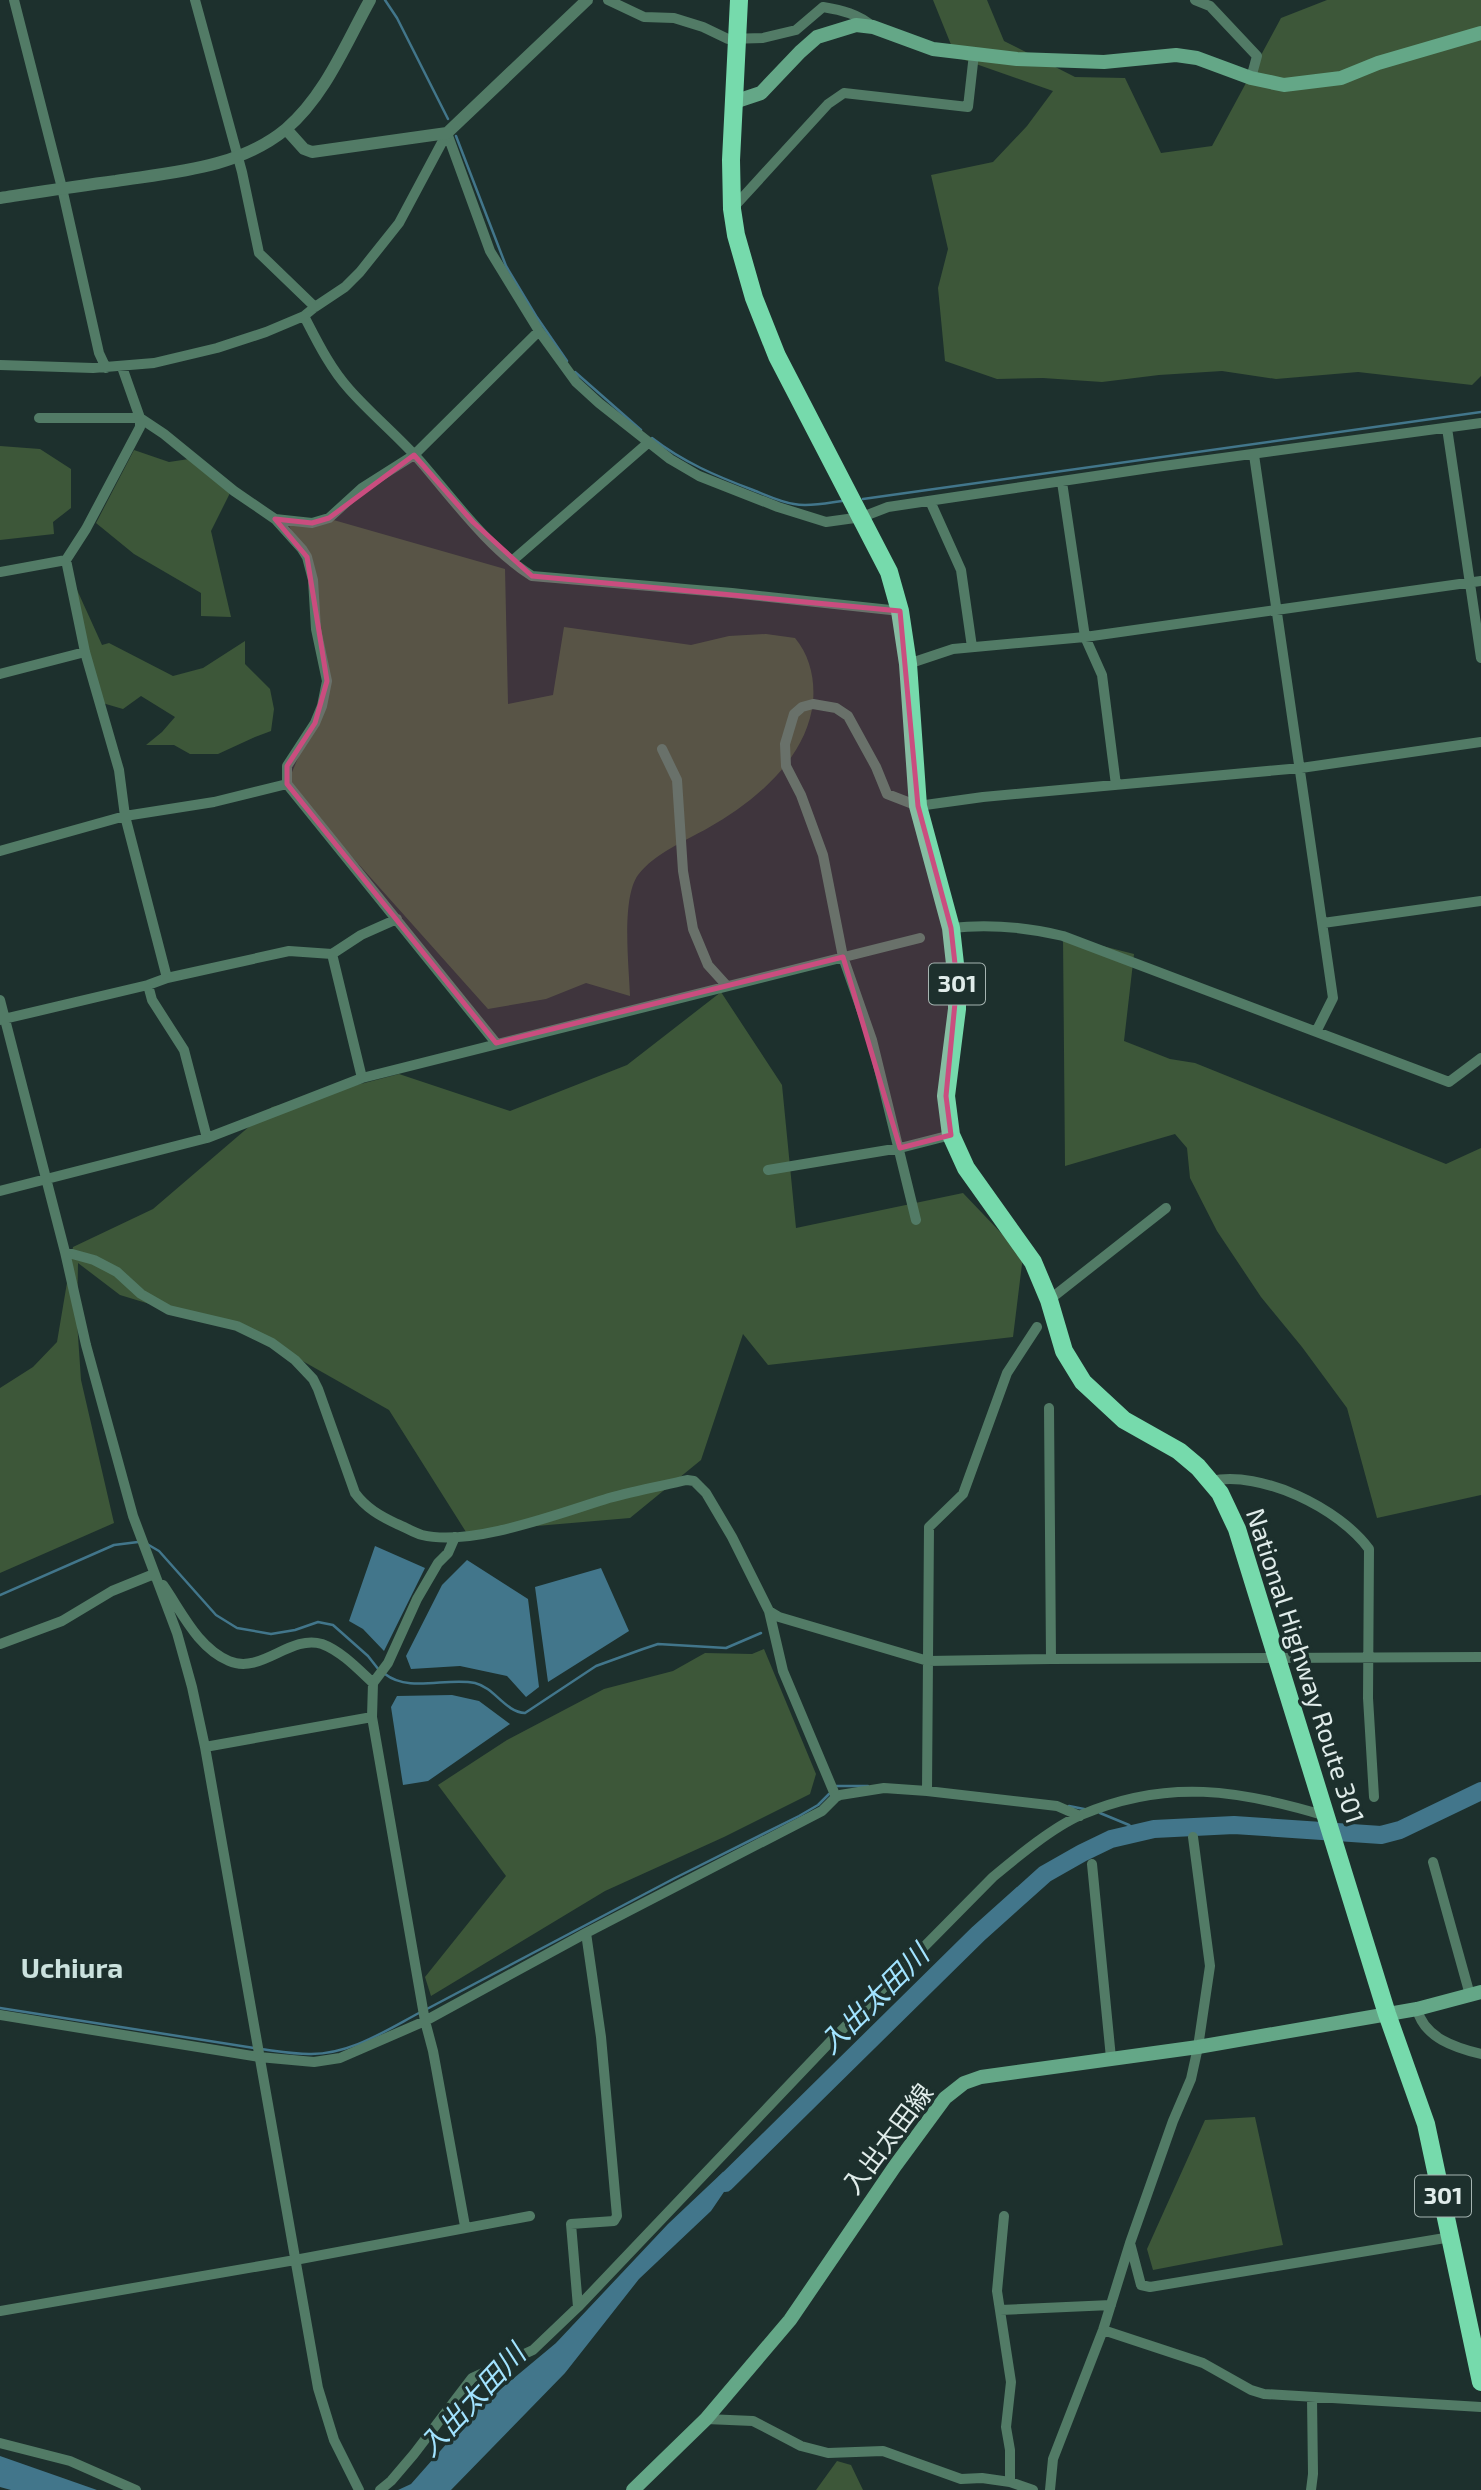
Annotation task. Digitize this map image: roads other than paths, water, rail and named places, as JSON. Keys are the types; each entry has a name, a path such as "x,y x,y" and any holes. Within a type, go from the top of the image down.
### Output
{"highway":[{"name":"National Highway Route 301","path":"739,4 731,160 732,209 736,235 754,298 777,356 862,516 889,572 900,611 908,664 918,806 951,928 957,1009 946,1096 951,1135 966,1168 1033,1262 1049,1300 1064,1351 1083,1382 1124,1420 1179,1451 1212,1481 1237,1529 1387,2014 1426,2124 1481,2382"}],"main road":[{"path":"734,102 761,93 817,37 856,25 873,27 933,49 1017,59 1104,62 1176,55 1197,58 1251,78 1284,85 1341,78 1378,63 1481,33"},
{"name":"入出太田線","path":"633,2490 706,2419 790,2320 895,2166 945,2098 964,2083 981,2077 1198,2047 1417,2009 1475,1994"}],"street":[{"path":"14,0 62,188 99,353 106,368"},
{"path":"195,0 238,157 259,253 315,307"},
{"path":"0,198 200,168 238,157 265,143 286,129 306,108 330,73 370,0"},
{"path":"0,365 54,369 106,368 154,363 217,348 267,332 304,316 353,279 399,223 447,133 587,0"},
{"path":"608,0 644,17 674,18 703,27 728,39 763,38 796,30 823,7 852,14 873,27"},
{"path":"1195,0 1210,6 1257,57 1251,78"},
{"path":"732,209 828,104 844,93 968,107 974,54"},
{"path":"286,129 304,149 312,152 447,133"},
{"path":"447,133 490,251 539,331 576,382 670,459 699,476 778,508 826,522 930,501 1380,435 1481,423"},
{"path":"304,316 321,348 348,388 414,455 473,522 512,561 532,576 900,611"},
{"path":"275,519 312,523 329,518 362,488 414,455 539,331"},
{"path":"122,367 140,418 140,427 86,529 66,560 85,652 119,770 125,816 167,978"},
{"path":"38,418 140,418 234,491 275,519 292,536 307,557 315,592 316,629 327,681 315,723 287,766 287,784 496,1043"},
{"path":"1447,428 1476,581 1481,658"},
{"path":"512,561 649,442"},
{"path":"1254,455 1333,998 1317,1030"},
{"path":"1062,482 1085,637 1102,676 1116,785"},
{"path":"930,501 961,569 972,647"},
{"path":"0,572 66,560"},
{"path":"908,664 953,649 1085,637 1476,581"},
{"path":"0,674 85,652"},
{"path":"916,1220 872,1040 844,957 823,855 801,795 786,766 785,744 794,714 802,707 813,704 836,708 848,716 876,767 887,794 918,806 983,797 1301,768 1481,742"},
{"path":"662,749 677,780 683,871 693,929 708,965 727,986"},
{"path":"0,851 125,816 214,802 287,784"},
{"path":"1323,923 1481,901"},
{"path":"3,1020 167,978 289,951 332,954 361,935 397,919"},
{"path":"951,928 1011,928 1063,936 1450,1082 1481,1058"},
{"path":"0,1191 207,1138 362,1078 920,938"},
{"path":"332,954 362,1078"},
{"path":"148,985 152,1000 184,1049 207,1138"},
{"path":"0,1000 65,1252 86,1345 133,1516 177,1633 205,1748 318,2388 334,2441 359,2490"},
{"path":"768,1170 900,1148 951,1135"},
{"path":"1049,1300 1166,1208"},
{"path":"65,1252 94,1260 117,1272 141,1294 169,1310 237,1326 272,1343 295,1360 318,1388 349,1479 364,1505 422,1535 455,1537 492,1532 561,1515 608,1499 690,1480 706,1493 732,1537 769,1611 783,1671 836,1797"},
{"path":"927,1791 929,1527 963,1493 1007,1373 1037,1327"},
{"path":"1049,1408 1051,1659"},
{"path":"1212,1481 1229,1477 1295,1494 1326,1512 1369,1549 1368,1699 1374,1797"},
{"path":"455,1537 448,1553 438,1563 417,1599 388,1663 373,1683 372,1717 425,2021 433,2051 465,2226"},
{"path":"0,1644 62,1621 112,1591 153,1574"},
{"path":"153,1574 196,1633 228,1660 246,1665 303,1644 315,1643 324,1645 343,1657 373,1683"},
{"path":"769,1611 779,1617 928,1661 1481,1657"},
{"path":"205,1748 372,1717"},
{"path":"0,2015 259,2057 314,2062 340,2058 425,2021 586,1933 822,1811 840,1794 884,1788 927,1791 1057,1806 1080,1816"},
{"path":"380,2490 407,2463 472,2378 533,2350 578,2307 831,2041 993,1877 1020,1854 1080,1816 1125,1800 1170,1792 1234,1793 1326,1816"},
{"path":"1050,2490 1053,2459 1103,2330 1130,2243 1173,2121 1191,2079 1210,1966 1193,1837"},
{"path":"1433,1862 1475,1994"},
{"path":"1092,1864 1111,2058"},
{"path":"578,2307 571,2224 614,2221 617,2216 601,2037 586,1933"},
{"path":"1417,2009 1420,2020 1448,2044 1481,2054"},
{"path":"0,2311 530,2216"},
{"path":"1004,2217 997,2291 1011,2382 1006,2427 1010,2450 1010,2482"},
{"path":"1130,2243 1141,2285 1150,2287 1451,2237"},
{"path":"1000,2310 1085,2304 1111,2305"},
{"path":"1103,2330 1203,2363 1251,2390 1264,2394 1481,2407"},
{"path":"1311,2490 1312,2398"},
{"path":"706,2419 752,2421 801,2446 828,2453 883,2451 961,2479 982,2478 1010,2482 1033,2490"},
{"path":"0,2443 70,2461 136,2490"}],"water":[{"path":"375,1546 425,1568 384,1651 363,1629 349,1621"},
{"path":"467,1560 528,1599 539,1687 526,1697 507,1676 460,1666 411,1669 406,1656 442,1585"},
{"path":"601,1568 629,1631 548,1682 535,1587"},
{"path":"452,1695 479,1701 510,1724 428,1781 403,1785 391,1707 397,1696"},
{"path":"741,2167 711,2211 639,2279 565,2373 451,2490 398,2490 411,2484 479,2407 556,2343 668,2224 723,2172"},
{"path":"0,2456 97,2490 11,2490 0,2487"}],"waterway":[{"path":"385,0 397,18 448,119"},
{"path":"456,136 506,266 567,361"},
{"path":"575,372 641,430"},
{"path":"863,499 1481,412"},
{"path":"652,438 700,468 778,500 806,505 842,501"},
{"path":"0,1595 114,1545 138,1542"},
{"path":"147,1544 159,1551 216,1615 237,1628 271,1634 318,1622 333,1625 368,1656 379,1670"},
{"path":"385,1674 405,1683 475,1683 512,1709 525,1713 596,1666 643,1649 658,1644 726,1648 761,1633"},
{"path":"836,1786 868,1786"},
{"name":"入出太田川","path":"725,2183 978,1934 1045,1874 1082,1853 1111,1839 1154,1829 1234,1825 1381,1835 1400,1830 1481,1791"},
{"path":"425,2010 799,1816 818,1805 829,1794"},
{"path":"1069,1806 1084,1809"},
{"path":"1100,1813 1129,1825 1137,1832"},
{"path":"0,2008 254,2048"},
{"path":"260,2049 309,2054 338,2051 366,2041 419,2013"}],"district":[{"name":"Uchiura","path":"72,1968"}]}
